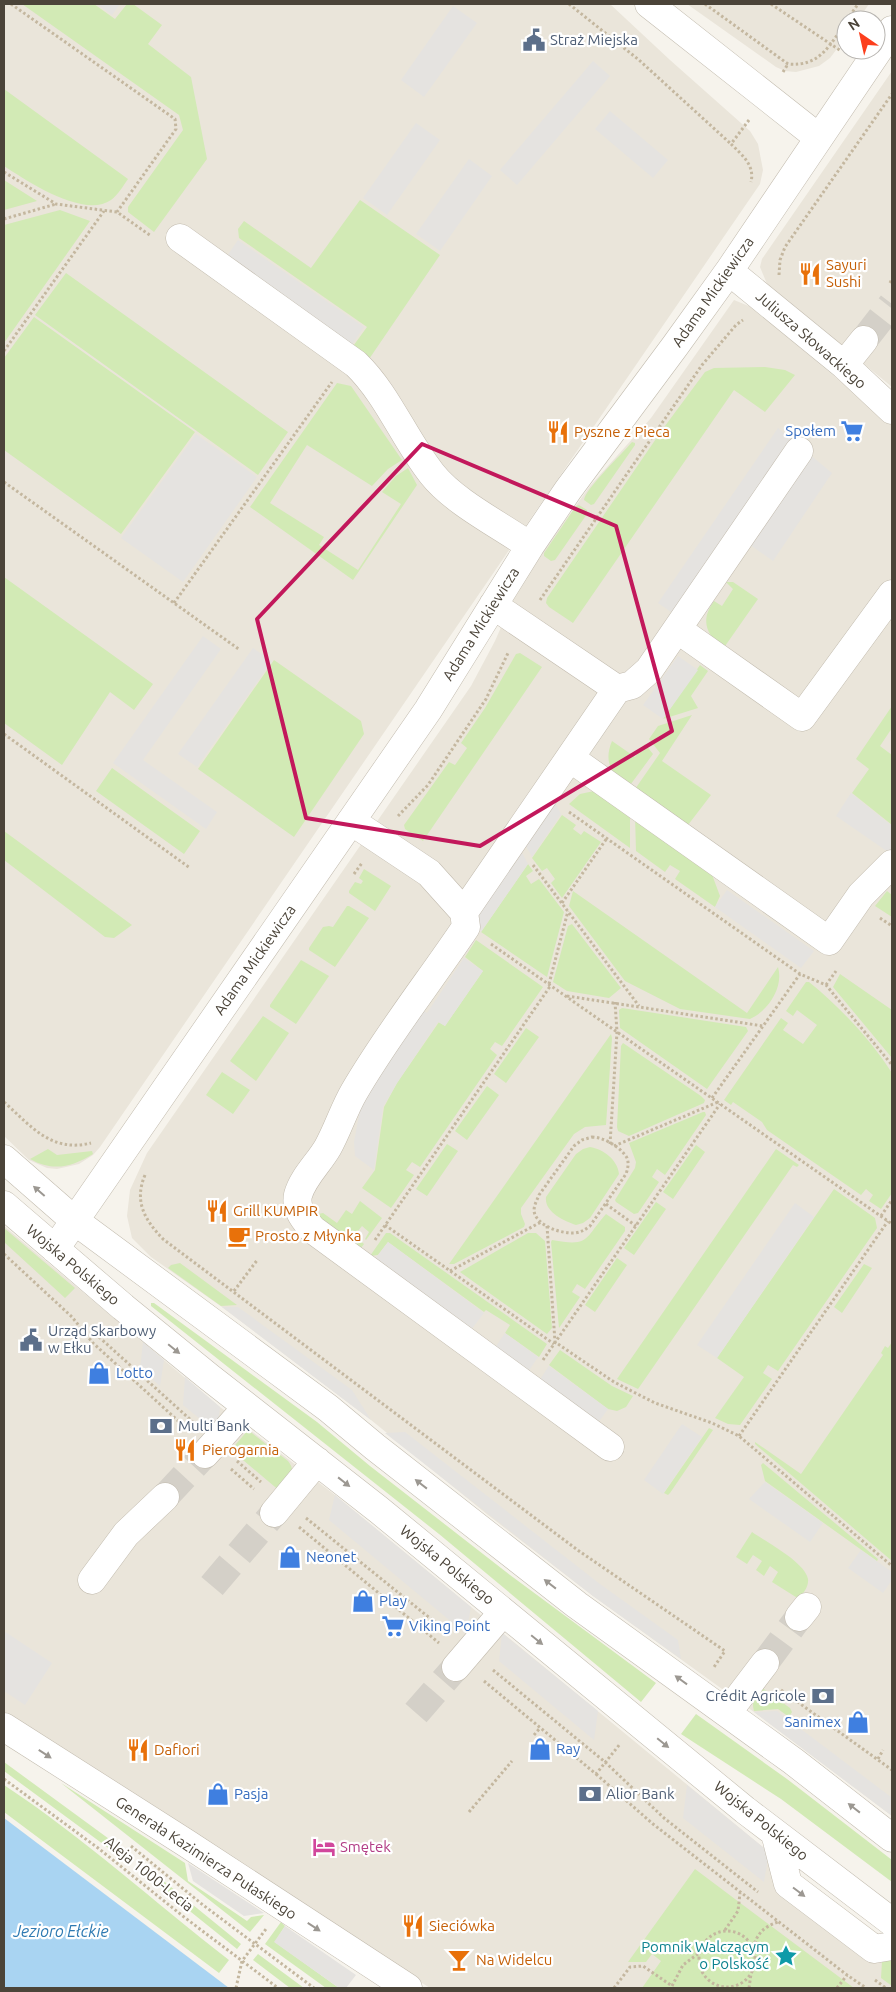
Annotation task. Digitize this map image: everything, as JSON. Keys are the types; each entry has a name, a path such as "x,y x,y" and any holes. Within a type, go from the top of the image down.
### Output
{"street":[{"path":"666,9 819,138"},
{"name":"Adama Mickiewicza","path":"55,1249 428,710 530,546 568,490 729,271 892,30"},
{"path":"180,238 356,364 372,379 421,458 443,486 530,546"},
{"name":"Juliusza Słowackiego","path":"729,271 844,365 892,410"},
{"path":"844,365 864,340"},
{"path":"610,1447 312,1229 303,1219 298,1206 298,1196 303,1184 326,1150 353,1094 465,920 516,836 617,689 632,685 649,670 799,451"},
{"path":"677,629 802,717 892,594"},
{"path":"493,605 617,689"},
{"path":"570,758 829,941 861,895 892,864"},
{"path":"351,821 429,873 465,920"},
{"path":"4,1159 75,1221 328,1408 375,1448 577,1605 793,1761 892,1838"},
{"name":"Wojska Polskiego","path":"4,1206 123,1307 317,1461 637,1722 775,1833 892,1922"},
{"path":"207,1452 247,1407"},
{"path":"276,1511 317,1461"},
{"path":"92,1580 126,1534 165,1496"},
{"path":"458,1665 504,1612"},
{"path":"727,1714 761,1669"},
{"name":"Generała Kazimierza Pułaskiego","path":"4,1727 408,1988"},
{"path":"775,1833 788,1884 874,1949 892,1946"}],"path":[{"path":"11,4 175,120 176,129 117,212"},
{"path":"569,4 639,60 731,144"},
{"path":"705,4 788,64 800,65 814,61 836,38"},
{"path":"771,4 831,45"},
{"path":"778,278 780,260 785,248 892,94"},
{"path":"4,172 56,204"},
{"path":"4,219 56,204 104,210 117,212 152,238"},
{"path":"4,351 104,210"},
{"path":"174,603 334,379"},
{"path":"4,482 240,650"},
{"path":"4,734 190,868"},
{"path":"552,785 565,810 800,974 826,985 892,1065"},
{"path":"516,836 530,861 639,1006"},
{"path":"562,903 607,838"},
{"path":"382,1230 550,985 568,911"},
{"path":"465,920 550,985 892,1224"},
{"path":"712,1098 800,974"},
{"path":"566,996 763,1026"},
{"path":"612,1145 617,1032 615,1002"},
{"path":"4,1102 47,1139 63,1145 77,1146 96,1139"},
{"path":"612,1145 719,1103"},
{"path":"538,1367 719,1103"},
{"path":"592,1137 601,1137 612,1145 626,1157 628,1165 626,1174 606,1204 590,1226 582,1232 573,1233 547,1226 541,1222 534,1211 535,1203 574,1146 582,1140 592,1137"},
{"path":"148,1169 142,1184 140,1198 142,1211 147,1221 163,1238 579,1551 725,1651 761,1669 892,1770"},
{"path":"881,1216 892,1200"},
{"path":"606,1204 636,1226"},
{"path":"739,1436 888,1221"},
{"path":"450,1271 541,1222"},
{"path":"386,1225 554,1343 614,1382 655,1403 712,1423 739,1436 892,1566"},
{"path":"547,1226 554,1343"},
{"path":"4,1254 72,1317 93,1343 207,1452 276,1511 458,1665 540,1728 653,1824 866,1988"},
{"path":"234,1291 258,1259"},
{"path":"697,1691 725,1651"},
{"path":"596,1774 637,1722"},
{"path":"534,1735 540,1728"},
{"path":"878,1759 884,1750"},
{"path":"469,1812 512,1762"},
{"name":"Aleja 1000-Lecia","path":"4,1779 98,1848 184,1917 278,1988"},
{"path":"128,1844 211,1911 314,1988"},
{"path":"725,1931 738,1911 740,1892"},
{"path":"753,1948 756,1938 761,1931 769,1925 778,1922"},
{"path":"614,1988 630,1967 643,1966 672,1987 683,1965 699,1952 708,1937 725,1931 734,1931 742,1934 749,1940 756,1957 755,1966 745,1981 738,1985 720,1987 705,1978 700,1970 699,1952"},
{"path":"236,1988 242,1961"},
{"path":"750,1987 751,1974"},
{"path":"837,1988 847,1975"}],"highlighted area":[{"path":"422,444 616,526 672,731 480,846 306,818 257,619"}],"shaded area":[{"path":"4,4 610,4 750,131 758,144 763,170 760,184 100,1147 93,1155 79,1164 57,1169 47,1168 29,1160 4,1136"},
{"path":"97,4 120,4 112,15"},
{"path":"687,4 869,4 865,10 836,10 836,50 830,58 819,66 796,72 785,71 776,67"},
{"path":"453,6 477,23 424,97 401,80"},
{"path":"593,61 610,76 517,185 500,170"},
{"path":"892,71 892,387 767,284 760,267 762,259"},
{"path":"610,111 668,160 653,178 595,129"},
{"path":"416,123 440,140 387,215 363,198"},
{"path":"469,159 492,176 440,251 416,234"},
{"path":"238,240 364,327 351,346 225,259"},
{"path":"734,300 751,307 892,424 892,1816 754,1712 593,1596 488,1515 371,1420 222,1307 151,1257 132,1238 127,1216 130,1190 147,1153 471,686 495,641 516,593 541,554 590,486 651,418"},
{"path":"778,428 832,473 773,561 746,542 690,625 658,603"},
{"path":"196,434 257,477 183,582 121,538"},
{"path":"203,636 221,649 143,760 217,812 206,829 113,763"},
{"path":"253,648 272,661 197,767 178,754"},
{"path":"678,656 698,670 663,719 643,705"},
{"path":"851,793 892,826 891,854 836,816"},
{"path":"551,796 561,814 532,857 522,839"},
{"path":"518,845 528,864 481,932 471,913"},
{"path":"727,890 814,951 801,968 715,907"},
{"path":"464,958 483,971 445,1026 438,1022 383,1107 374,1170 355,1156 354,1142 362,1099 365,1101 420,1009 427,1013"},
{"path":"795,1203 814,1217 717,1358 697,1345"},
{"path":"4,1226 220,1407 335,1495 769,1852 892,1944 892,1988 430,1988 83,1765 4,1712"},
{"path":"388,1242 484,1313 471,1330 375,1259"},
{"path":"222,1307 238,1307 352,1390 371,1420"},
{"path":"505,1333 538,1357 526,1375 493,1351"},
{"path":"143,1342 164,1360 160,1386 140,1369"},
{"path":"549,1366 608,1409 595,1427 537,1384"},
{"path":"185,1377 220,1407 217,1433 183,1405"},
{"path":"682,1424 702,1437 663,1494 644,1480"},
{"path":"405,1432 600,1584 678,1640 681,1659 593,1596 385,1433"},
{"path":"765,1482 823,1523 810,1542 749,1499"},
{"path":"335,1495 471,1607 466,1634 329,1520"},
{"path":"861,1550 892,1572 892,1580 883,1593 848,1568"},
{"path":"4,1631 52,1663 25,1705 4,1691"},
{"path":"502,1633 598,1711 594,1740 499,1661"},
{"path":"777,1711 891,1797 892,1816 754,1712"},
{"path":"687,1785 769,1852 764,1882 683,1818"},
{"path":"188,1863 264,1913 244,1916 193,1881"},
{"path":"285,1926 356,1975 346,1988 339,1988 274,1942"}],"green space":[{"path":"22,4 94,4 115,19 127,4 133,4 162,25 148,44 191,77 207,159 154,232 128,212 128,207 183,130 179,115"},
{"path":"4,89 128,179 116,196 100,205 71,202 41,188 4,166"},
{"path":"4,180 37,201 4,210"},
{"path":"360,200 440,255 365,365 351,349 367,327 239,238 238,229 244,221 311,268"},
{"path":"60,210 90,221 4,343 4,225"},
{"path":"66,273 288,432 258,475 35,315"},
{"path":"34,317 195,432 121,534 4,450 4,358"},
{"path":"765,367 785,370 795,375 765,412 734,390 573,623 549,607 546,603 547,598 662,430 705,372 714,368"},
{"path":"337,383 351,386 402,460 388,469 372,486 307,445 270,503 324,537 319,545 358,570 401,504 382,492 396,476 408,468 417,485 353,580 250,507"},
{"path":"632,442 635,445 594,504 591,505 584,500 597,480"},
{"path":"579,505 587,510 587,514 555,560 551,561 544,556 544,553 576,506"},
{"path":"4,577 153,684 134,710 110,692 62,765 4,723"},
{"path":"726,582 733,582 758,599 723,649 712,638 706,621 707,614 714,601 722,606 733,589"},
{"path":"520,653 542,667 423,841 405,829 404,825 449,762 455,765 467,748 461,743 485,708 516,654"},
{"path":"274,660 361,721 364,734 294,837 198,769"},
{"path":"700,665 708,671 691,696 698,708 663,719"},
{"path":"892,706 892,728 880,746 892,755 892,825 852,793 869,769 856,759"},
{"path":"692,715 662,761 711,795 688,825 633,792 660,753 649,739 658,726"},
{"path":"612,741 635,757 645,744 653,754 628,788 617,778 611,768 608,756"},
{"path":"112,768 200,831 184,854 96,791"},
{"path":"594,791 630,812 630,848 569,804 580,794"},
{"path":"562,815 576,825 573,829 581,835 584,831 601,842 562,898 551,883 555,879 547,868 542,871 532,858"},
{"path":"635,816 711,872 720,896 715,907 675,879 680,871 670,865 665,872 636,851"},
{"path":"4,831 132,925 114,938 105,937 4,860"},
{"path":"528,864 533,871 526,876 531,884 539,879 564,912 547,977 481,932"},
{"path":"364,869 391,886 375,911 349,893 355,882 361,884 363,881 359,878"},
{"path":"573,891 747,1013 778,967 779,982 777,990 763,1010 750,1019 680,1009 625,981 569,906"},
{"path":"887,891 892,895 892,917 875,906"},
{"path":"347,906 369,918 335,967 309,950 309,948 323,927 333,927"},
{"path":"572,924 621,988 609,998 567,991 553,982 568,926"},
{"path":"476,940 543,987 502,1046 495,1042 490,1049 497,1055 420,1167 412,1162 406,1170 414,1175 391,1208 362,1188 375,1170 384,1107 397,1083 439,1022 445,1026 483,971 465,957"},
{"path":"301,960 329,976 296,1024 270,1007 270,1005"},
{"path":"840,974 892,1010 892,1058 833,987"},
{"path":"806,982 809,982 821,992 854,1024 892,1073 892,1193 881,1209 869,1201 873,1195 866,1189 861,1195 767,1130 762,1122 733,1102 731,1105 724,1100 781,1018 788,1023 783,1030 803,1044 817,1025 797,1010 793,1016 786,1011"},
{"path":"622,1008 746,1027 748,1031 707,1089 620,1028 619,1010"},
{"path":"263,1016 289,1033 256,1081 230,1061"},
{"path":"526,1028 539,1037 506,1083 494,1074"},
{"path":"611,1034 606,1125 585,1127 574,1134 521,1208 524,1227 454,1264 449,1264"},
{"path":"623,1043 701,1096 705,1100 704,1103 629,1136 618,1131 621,1046"},
{"path":"222,1072 250,1090 233,1114 206,1095"},
{"path":"487,1086 499,1095 467,1140 455,1131"},
{"path":"703,1112 706,1115 665,1175 657,1169 652,1177 659,1182 638,1213 634,1214 616,1202 615,1200 635,1168 636,1162 629,1143"},
{"path":"447,1144 458,1151 427,1196 416,1189"},
{"path":"696,1145 705,1152 673,1199 663,1192"},
{"path":"590,1147 600,1150 609,1156 616,1164 619,1174 590,1218 576,1225 551,1211 546,1202 546,1197 576,1154"},
{"path":"48,1149 57,1155 92,1151 93,1154 70,1165 55,1167 30,1159"},
{"path":"776,1149 799,1165 797,1167 793,1165 638,1389 617,1379"},
{"path":"834,1189 875,1218 877,1228 778,1371 768,1365 763,1373 772,1379 740,1425 728,1424 715,1418 744,1377 717,1358"},
{"path":"360,1201 382,1218 366,1240 369,1232 362,1226 354,1236 364,1244 358,1252 321,1222 318,1214 323,1213 337,1223 346,1210 352,1214"},
{"path":"656,1202 666,1209 634,1255 624,1248"},
{"path":"606,1214 625,1227 625,1231 585,1289 577,1284 572,1292 580,1297 559,1328 551,1242 552,1240 573,1242 585,1239"},
{"path":"4,1228 75,1288 65,1298 4,1242"},
{"path":"386,1233 390,1233 547,1344 539,1357 505,1333 510,1325 486,1310 484,1312 388,1242 378,1255 370,1256"},
{"path":"528,1233 536,1233 545,1241 552,1328 547,1334 460,1272"},
{"path":"617,1258 627,1265 595,1312 585,1305"},
{"path":"180,1263 237,1305 221,1306 168,1268 171,1265"},
{"path":"864,1264 872,1268 842,1313 834,1307"},
{"path":"151,1303 154,1303 317,1422 370,1466 510,1575 656,1683 641,1702 439,1534 151,1306"},
{"path":"892,1342 892,1561 755,1444 755,1442 801,1474 883,1355 881,1353 885,1346 888,1348"},
{"path":"560,1350 612,1386 633,1396 626,1407 617,1411 608,1409 549,1365"},
{"path":"709,1428 713,1430 670,1493 668,1495 664,1493"},
{"path":"248,1430 291,1465 291,1477 281,1492 231,1450"},
{"path":"763,1463 878,1559 877,1561 765,1481 761,1465"},
{"path":"752,1532 793,1559 805,1573 808,1585 799,1599 772,1582 778,1572 770,1566 764,1576 756,1570 762,1561 753,1555 747,1564 736,1557"},
{"path":"761,1687 790,1708 792,1712 789,1717 778,1709 754,1711 754,1698"},
{"path":"696,1714 787,1779 892,1860 892,1882 781,1799 681,1734"},
{"path":"4,1762 131,1855 126,1861 4,1771"},
{"path":"61,1783 185,1863 188,1881 247,1921 251,1917 264,1915 250,1932"},
{"path":"4,1785 62,1826 229,1960 219,1973 4,1812"},
{"path":"144,1865 241,1944 237,1949 140,1871"},
{"path":"695,1869 854,1988 642,1988 661,1961 652,1954 646,1962 628,1962"},
{"path":"281,1922 285,1926 275,1942 339,1988 326,1988 265,1944"},
{"path":"258,1954 304,1988 290,1988 253,1960"},
{"path":"892,1960 892,1986 881,1978 882,1961"}],"water":[{"name":"Jezioro Ełckie","path":"4,1818 229,1988 4,1988"}],"tunnel":[{"path":"864,340 892,304"},
{"path":"165,1497 205,1454"},
{"path":"212,1586 274,1513"},
{"path":"765,1663 799,1617"},
{"path":"416,1713 456,1667"}],"place":[{"name":"Straż Miejska","path":"534,40"},
{"name":"Sayuri Sushi","path":"810,274"},
{"name":"Społem","path":"852,431"},
{"name":"Pyszne z Pieca","path":"558,432"},
{"name":"Grill KUMPIR","path":"217,1211"},
{"name":"Prosto z Młynka","path":"239,1236"},
{"name":"Urząd Skarbowy w Ełku","path":"31,1340"},
{"name":"Lotto","path":"99,1373"},
{"name":"Multi Bank","path":"161,1426"},
{"name":"Pierogarnia","path":"185,1450"},
{"name":"Neonet","path":"290,1557"},
{"name":"Play","path":"363,1601"},
{"name":"Viking Point","path":"393,1626"},
{"name":"Crédit Agricole","path":"823,1696"},
{"name":"Sanimex","path":"858,1722"},
{"name":"Ray","path":"540,1749"},
{"name":"Dafiori","path":"138,1750"},
{"name":"Pasja","path":"218,1794"},
{"name":"Alior Bank","path":"590,1794"},
{"name":"Smętek","path":"324,1847"},
{"name":"Sieciówka","path":"413,1926"},
{"name":"Pomnik Walczącym o Polskość","path":"786,1956"},
{"name":"Na Widelcu","path":"459,1960"}]}
